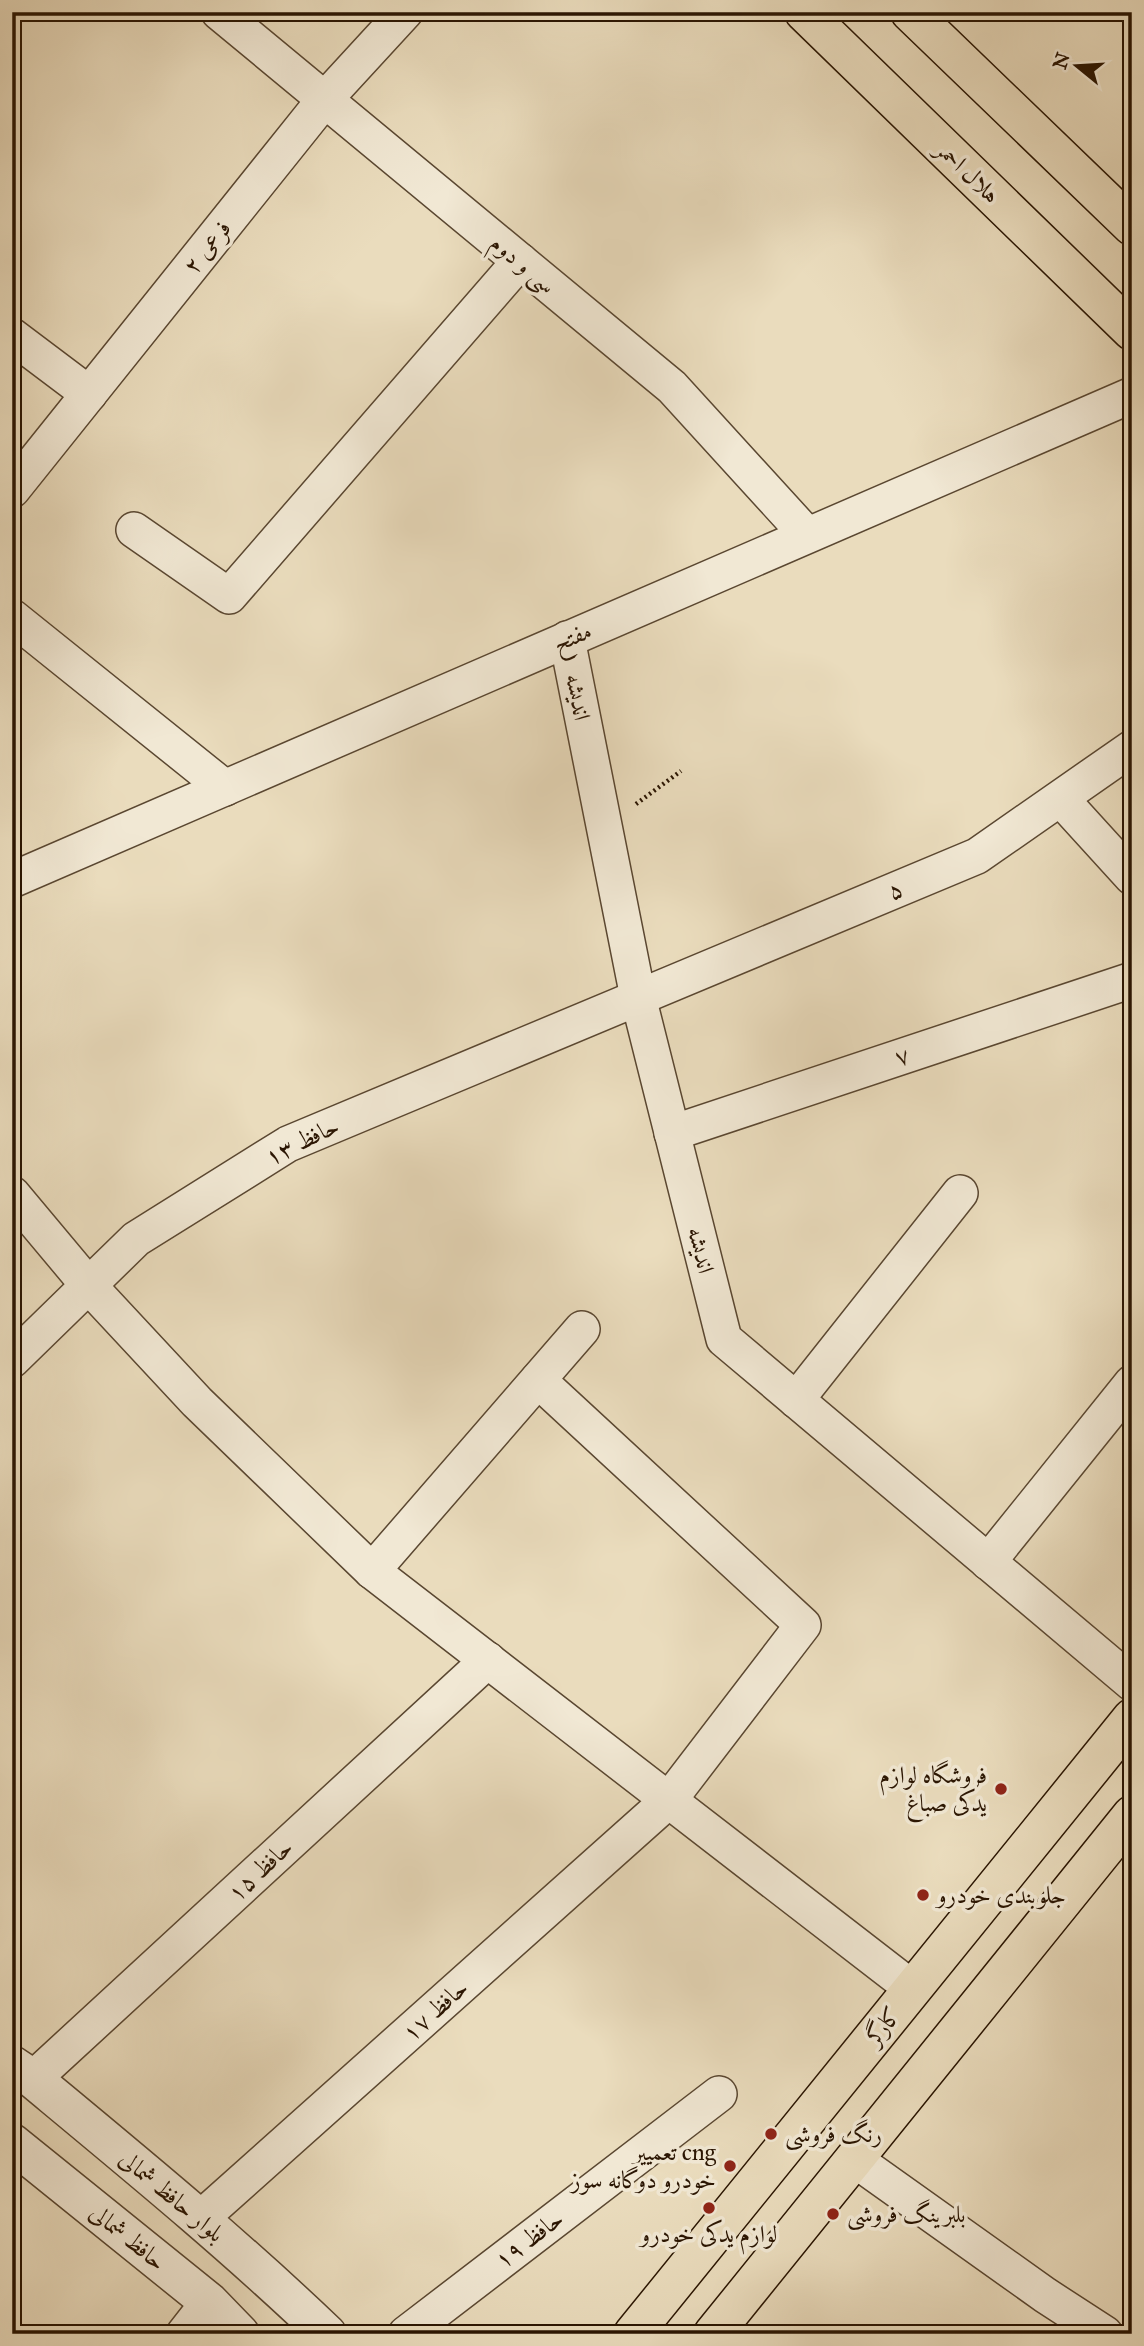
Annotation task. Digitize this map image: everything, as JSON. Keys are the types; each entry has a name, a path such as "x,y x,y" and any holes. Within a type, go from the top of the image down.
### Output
{"main road":[{"name":"هلال احمر","path":"804,12 1132,331"},
{"path":"910,12 1132,226"},
{"name":"کارگر","path":"633,2334 1132,1718"},
{"path":"713,2334 1132,1815"}],"street":[{"name":"سی و دوم","path":"219,12 672,387 807,535"},
{"name":"فرعی ۲","path":"12,489 325,99 405,12"},
{"path":"135,530 229,596 520,261"},
{"path":"12,335 89,394"},
{"name":"مفتح","path":"12,880 1132,395"},
{"path":"12,617 225,788"},
{"name":"اندیشه","path":"567,639 638,997 724,1339 1132,1683"},
{"name":"۵","path":"638,997 977,856 1132,748"},
{"path":"1061,799 1132,877"},
{"name":"۷","path":"672,1133 1132,980"},
{"name":"حافظ ۱۳","path":"12,1360 136,1239 288,1144 638,997"},
{"path":"796,1400 960,1193"},
{"path":"12,1194 89,1286 197,1402 372,1571 913,1989"},
{"path":"372,1571 582,1329"},
{"name":"حافظ ۱۷","path":"200,2219 669,1800 803,1625 538,1380"},
{"path":"988,1562 1132,1383"},
{"name":"حافظ ۱۵","path":"22,2072 488,1660"},
{"name":"بلوار حافظ شمالی","path":"22,2072 200,2219 327,2334"},
{"name":"حافظ ۱۹","path":"406,2334 719,2094"},
{"name":"حافظ شمالی","path":"12,2144 209,2302 240,2334"},
{"path":"854,2159 1045,2295 1105,2334"},
{"path":"184,2334 209,2302"}],"path":[{"path":"604,827 681,771"}],"place":[{"name":"فروشگاه لوازم یدکی صباغ","path":"1001,1789"},
{"name":"جلوبندی خودرو","path":"923,1895"},
{"name":"رنگ فروشی","path":"771,2134"},
{"name":"تعمییر cng خودرو دوگانه سوز","path":"730,2166"},
{"name":"لوازم یدکی خودرو","path":"709,2208"},
{"name":"بلبرینگ فروشی","path":"833,2214"}]}
